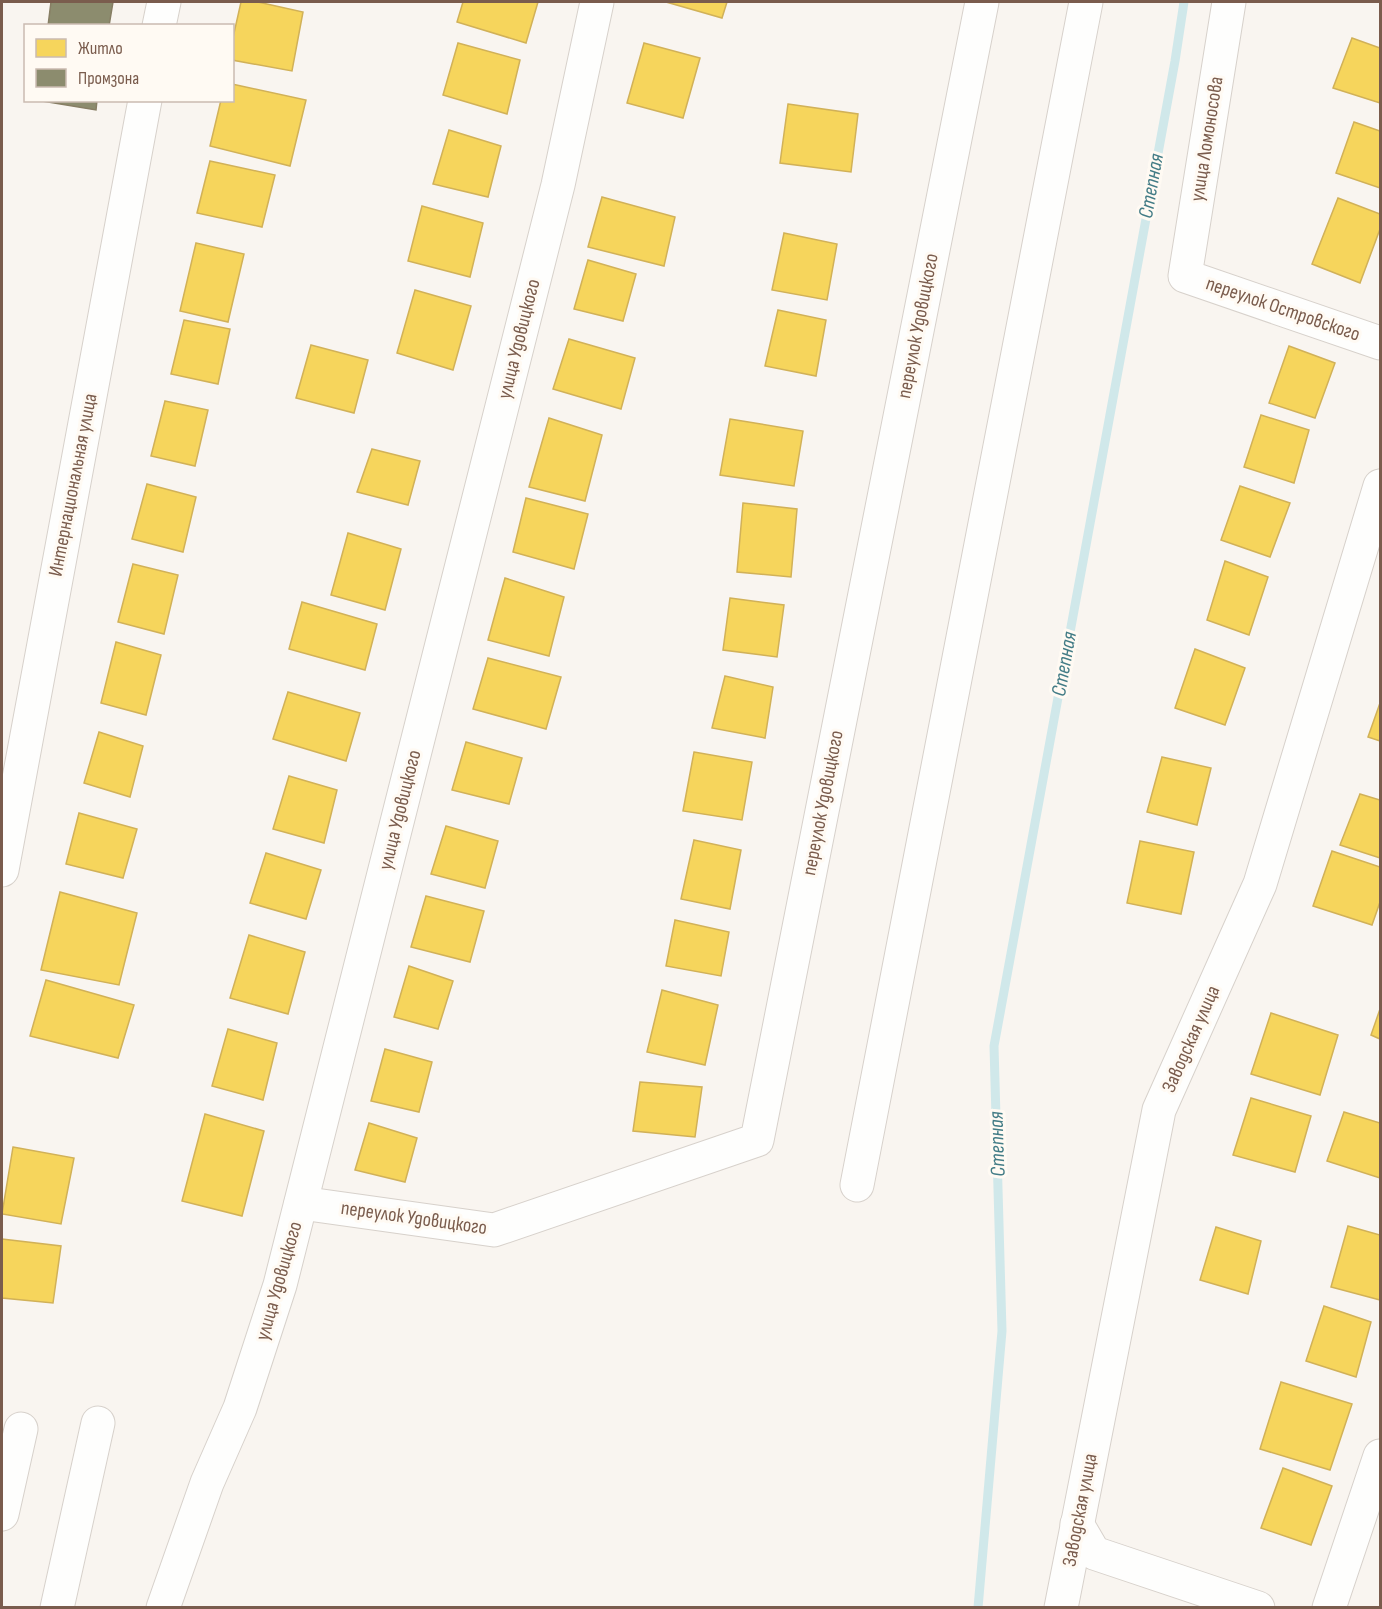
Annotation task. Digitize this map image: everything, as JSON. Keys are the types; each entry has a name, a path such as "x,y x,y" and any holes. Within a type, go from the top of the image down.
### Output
{"street":[{"path":"159,24 164,2"},
{"name":"улица Удовицкого","path":"163,1608 207,1484 240,1408 280,1285 558,185 597,2"},
{"name":"переулок Удовицкого","path":"301,1203 494,1230 757,1140 982,2"},
{"path":"857,1185 1086,2"},
{"name":"улица Ломоносова","path":"1185,276 1229,2"},
{"name":"Интернациональная улица","path":"2,870 145,102"},
{"name":"переулок Островского","path":"1185,276 1380,343"},
{"name":"Заводская улица","path":"1061,1608 1159,1110 1260,884 1380,486"},
{"path":"57,1608 98,1423"},
{"path":"2,1514 21,1429"},
{"path":"1329,1608 1380,1456"},
{"path":"1077,1524 1094,1554 1258,1608"}],"building: Житло":[{"path":"241,2 258,2 303,12 292,71 234,60 234,33"},
{"path":"463,2 538,2 526,43 457,22"},
{"path":"666,2 727,2 722,18"},
{"path":"1352,38 1380,48 1380,103 1333,88"},
{"path":"458,43 520,60 507,114 443,95"},
{"path":"644,43 700,58 683,118 627,103"},
{"path":"234,84 306,100 290,166 210,146 221,102 234,102"},
{"path":"788,104 858,114 851,172 780,163"},
{"path":"1354,122 1380,131 1380,188 1336,173"},
{"path":"449,130 501,146 488,197 433,184"},
{"path":"210,161 275,175 262,227 197,213"},
{"path":"602,197 675,217 664,266 588,247"},
{"path":"1338,198 1380,214 1380,229 1360,283 1312,264"},
{"path":"422,206 483,223 470,277 408,261"},
{"path":"784,233 837,244 827,300 772,290"},
{"path":"196,243 244,254 228,322 180,311"},
{"path":"588,260 636,274 623,321 574,309"},
{"path":"415,290 471,306 453,370 397,353"},
{"path":"778,310 826,320 816,376 765,366"},
{"path":"184,320 230,329 218,384 171,374"},
{"path":"569,339 635,358 621,409 553,389"},
{"path":"311,345 368,360 354,413 296,398"},
{"path":"1289,346 1335,363 1315,418 1269,403"},
{"path":"165,401 208,410 195,466 151,456"},
{"path":"1261,415 1309,430 1294,483 1244,467"},
{"path":"549,418 602,435 585,501 529,487"},
{"path":"730,419 803,431 794,486 720,475"},
{"path":"372,449 420,461 408,505 357,492"},
{"path":"147,484 196,497 183,552 132,539"},
{"path":"1240,486 1290,503 1270,557 1221,540"},
{"path":"526,498 588,514 574,569 513,552"},
{"path":"743,503 797,509 791,577 737,572"},
{"path":"348,533 401,549 385,610 331,595"},
{"path":"1225,561 1268,577 1249,635 1207,620"},
{"path":"133,564 178,575 164,634 118,622"},
{"path":"505,578 564,597 549,656 488,640"},
{"path":"730,598 784,605 777,657 723,650"},
{"path":"302,602 377,624 365,670 289,649"},
{"path":"116,642 161,655 146,715 101,703"},
{"path":"1195,649 1245,668 1225,725 1175,708"},
{"path":"488,658 561,677 546,729 473,709"},
{"path":"725,676 773,687 765,738 712,728"},
{"path":"288,692 360,713 346,761 273,739"},
{"path":"1380,703 1380,741 1368,737"},
{"path":"99,732 143,746 130,797 84,783"},
{"path":"466,742 522,758 509,804 452,790"},
{"path":"694,752 752,762 742,820 683,811"},
{"path":"1162,757 1211,768 1197,825 1147,812"},
{"path":"289,776 337,790 324,843 273,829"},
{"path":"1360,794 1380,800 1380,858 1340,845"},
{"path":"79,813 137,829 123,878 66,864"},
{"path":"446,826 498,841 485,888 431,874"},
{"path":"694,840 741,850 730,909 681,899"},
{"path":"1140,841 1194,852 1181,914 1127,903"},
{"path":"1332,851 1380,867 1380,902 1372,925 1313,906"},
{"path":"266,853 321,870 306,919 250,903"},
{"path":"60,892 137,913 119,985 41,970"},
{"path":"426,896 484,911 470,962 411,947"},
{"path":"675,920 729,932 721,976 666,966"},
{"path":"249,935 305,952 288,1014 230,998"},
{"path":"409,966 453,981 438,1029 394,1017"},
{"path":"46,980 134,1005 118,1058 30,1036"},
{"path":"662,990 718,1005 705,1065 647,1052"},
{"path":"1380,1009 1380,1039 1371,1035"},
{"path":"1271,1013 1338,1035 1320,1095 1251,1074"},
{"path":"228,1029 277,1043 263,1100 212,1086"},
{"path":"385,1049 432,1062 419,1112 371,1101"},
{"path":"640,1082 702,1087 695,1137 633,1131"},
{"path":"1251,1098 1311,1116 1295,1172 1233,1155"},
{"path":"1344,1112 1380,1123 1380,1178 1327,1161"},
{"path":"205,1114 264,1131 242,1216 182,1201"},
{"path":"369,1123 417,1138 405,1182 355,1170"},
{"path":"13,1147 74,1158 61,1224 2,1214"},
{"path":"1348,1226 1380,1235 1380,1300 1331,1287"},
{"path":"1216,1227 1261,1241 1248,1294 1200,1280"},
{"path":"2,1239 61,1246 53,1303 2,1298"},
{"path":"1324,1306 1371,1322 1356,1377 1306,1361"},
{"path":"1281,1382 1352,1404 1330,1470 1260,1449"},
{"path":"1283,1468 1332,1486 1311,1545 1261,1528"}],"building: Промзона":[{"path":"51,2 113,2 109,24 48,24"},
{"path":"48,102 97,102 96,110"}],"waterway":[{"name":"Степная","path":"978,1608 1002,1331 994,1046 1184,2"}]}
